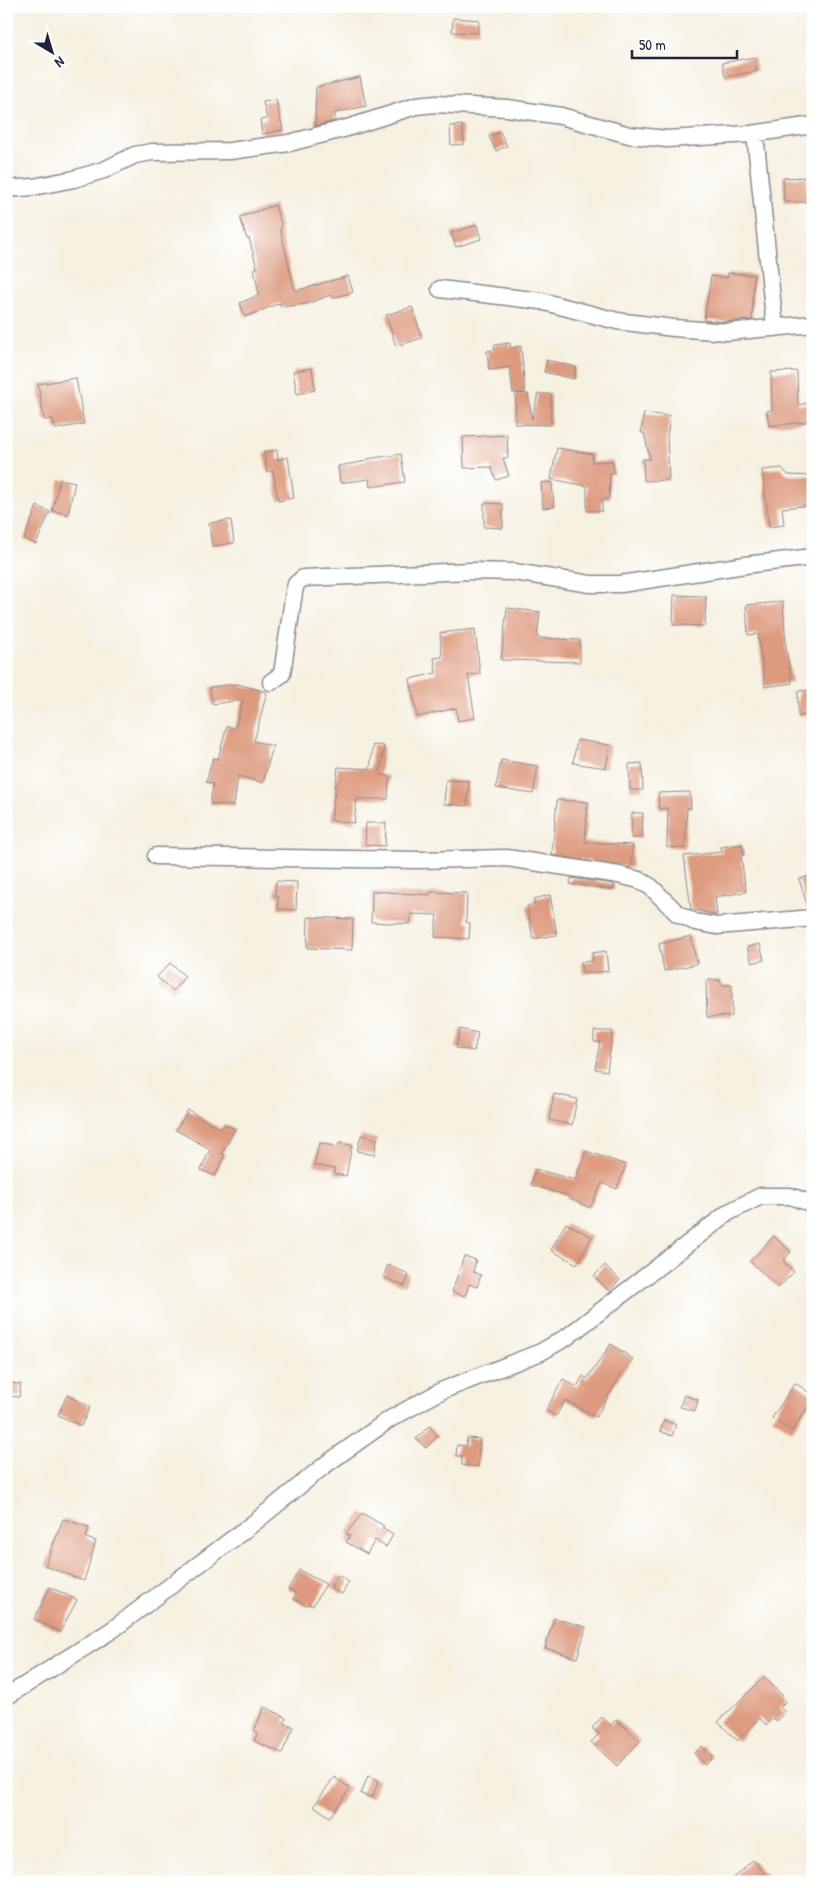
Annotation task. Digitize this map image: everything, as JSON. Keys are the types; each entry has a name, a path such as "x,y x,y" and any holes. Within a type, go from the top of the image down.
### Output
{"street":[{"path":"6,189 33,188 74,179 104,170 135,155 152,152 230,151 289,143 347,128 416,106 436,104 507,108 561,116 629,135 667,139 755,134 813,125"},
{"path":"755,134 775,328"},
{"path":"440,289 541,301 578,312 626,322 728,332 813,324"},
{"path":"271,682 282,674 294,592 296,584 303,578 471,571 514,572 590,584 622,584 745,565 813,557"},
{"path":"156,856 419,860 507,858 619,875 639,880 651,887 678,914 695,922 717,926 813,918"},
{"path":"6,1697 112,1630 255,1522 325,1465 390,1419 441,1391 541,1352 567,1337 608,1302 729,1212 761,1196 790,1196 813,1204"}],"building":[{"path":"453,18 479,20 478,33 452,32"},
{"path":"754,57 757,71 725,77 722,63"},
{"path":"360,77 366,106 335,113 335,121 315,126 316,87"},
{"path":"276,100 283,130 262,134 260,120 267,119 263,102"},
{"path":"462,125 464,144 451,145 450,126"},
{"path":"500,132 507,146 496,151 489,136"},
{"path":"807,177 807,202 784,202 783,178"},
{"path":"275,205 282,227 280,228 295,291 348,276 353,292 332,298 331,295 306,304 281,307 280,303 245,317 240,303 259,295 254,269 257,268 249,238 247,239 240,217"},
{"path":"477,225 481,239 456,247 451,233"},
{"path":"728,273 754,275 752,320 728,322 704,320 711,276 727,278"},
{"path":"412,307 422,338 396,346 386,315"},
{"path":"510,343 510,348 521,346 525,392 513,393 510,367 489,370 487,351 495,350 494,345"},
{"path":"547,360 576,367 574,379 544,372"},
{"path":"312,368 315,390 297,394 293,371"},
{"path":"797,371 798,405 813,402 813,421 769,426 767,411 772,410 771,372"},
{"path":"76,378 84,424 55,429 53,419 44,420 38,384"},
{"path":"516,393 528,394 532,419 538,394 551,394 551,425 515,424"},
{"path":"644,413 670,416 667,437 669,480 644,481 643,459 650,459 644,433 641,433"},
{"path":"507,435 508,458 503,458 509,476 496,480 491,467 464,468 463,437"},
{"path":"557,448 593,454 592,462 613,461 614,474 610,474 609,499 602,499 602,511 587,511 587,486 551,479"},
{"path":"277,450 278,460 288,457 294,498 278,501 273,471 267,472 264,452"},
{"path":"401,454 405,482 370,487 369,479 340,483 338,466"},
{"path":"782,468 788,475 813,476 813,505 782,508 784,525 769,527 762,470"},
{"path":"60,479 75,482 68,514 52,511"},
{"path":"552,482 554,507 543,508 541,483"},
{"path":"484,503 503,504 503,528 484,527"},
{"path":"37,506 50,512 36,544 24,539"},
{"path":"231,520 234,543 212,546 209,523"},
{"path":"674,595 706,596 705,626 673,625"},
{"path":"783,602 786,647 792,683 765,687 758,634 748,635 746,605"},
{"path":"507,608 540,612 537,638 580,640 580,662 501,660"},
{"path":"475,629 480,674 468,675 475,718 458,721 456,708 417,717 410,679 436,673 434,658 442,657 440,633"},
{"path":"237,684 267,692 254,741 273,746 263,783 238,776 234,806 210,804 213,784 206,782 213,758 218,759 227,726 235,728 243,700 212,704 210,687"},
{"path":"813,690 813,715 798,716 798,691"},
{"path":"577,740 610,745 606,768 573,763"},
{"path":"373,745 384,746 380,775 389,776 388,799 357,799 354,823 331,820 338,767 370,769"},
{"path":"501,760 538,766 533,794 496,788"},
{"path":"642,763 643,790 630,790 629,764"},
{"path":"446,780 469,781 467,806 444,804"},
{"path":"690,792 691,808 687,808 685,848 667,847 668,808 659,809 658,793"},
{"path":"557,800 588,802 585,842 633,845 631,868 552,855"},
{"path":"632,813 643,813 642,838 631,838"},
{"path":"366,823 386,823 385,846 365,845"},
{"path":"742,844 744,855 741,856 746,892 715,897 717,915 691,909 684,856 722,852 721,847"},
{"path":"813,875 813,908 808,908 799,879"},
{"path":"571,878 614,884 614,890 570,884"},
{"path":"276,881 297,882 296,910 278,909 278,896 275,896"},
{"path":"372,891 430,895 430,892 467,893 466,922 470,923 469,939 435,937 437,915 411,914 410,924 371,922"},
{"path":"550,895 557,935 533,939 527,906 535,904 534,899"},
{"path":"308,917 353,919 352,950 307,948"},
{"path":"691,936 697,964 664,971 659,944"},
{"path":"760,944 764,960 752,963 747,947"},
{"path":"606,951 608,971 583,974 581,962 593,961 592,953"},
{"path":"170,963 185,976 173,991 157,977"},
{"path":"706,980 720,980 722,985 732,985 732,1016 707,1017"},
{"path":"460,1029 478,1033 474,1051 456,1048"},
{"path":"594,1031 613,1031 607,1071 595,1069 600,1042 594,1042"},
{"path":"554,1094 577,1099 572,1125 549,1120"},
{"path":"188,1110 221,1129 224,1124 235,1129 222,1154 225,1155 215,1176 201,1170 210,1149 176,1130"},
{"path":"361,1135 377,1139 374,1155 357,1151"},
{"path":"319,1143 338,1147 339,1143 352,1145 346,1176 334,1174 335,1169 314,1165"},
{"path":"586,1151 626,1165 617,1189 602,1183 590,1208 568,1198 569,1196 531,1185 535,1169 575,1180"},
{"path":"566,1223 592,1237 577,1264 551,1250"},
{"path":"774,1236 791,1252 783,1261 794,1272 778,1288 750,1261"},
{"path":"464,1256 476,1260 473,1272 481,1275 477,1287 469,1284 465,1296 452,1292"},
{"path":"388,1265 409,1274 405,1286 383,1277"},
{"path":"605,1265 620,1280 609,1291 594,1276"},
{"path":"611,1344 633,1359 621,1374 596,1417 565,1400 556,1416 546,1410 563,1379 577,1387 583,1376 587,1379"},
{"path":"10,1383 21,1384 19,1397 8,1396"},
{"path":"795,1383 813,1395 813,1399 792,1431 772,1418"},
{"path":"67,1395 90,1407 81,1426 58,1415"},
{"path":"684,1395 698,1400 695,1411 680,1407"},
{"path":"664,1420 676,1425 672,1436 660,1431"},
{"path":"429,1426 438,1436 426,1448 416,1439"},
{"path":"467,1438 480,1439 478,1467 462,1465 462,1456 456,1456 457,1445 466,1446"},
{"path":"362,1513 384,1526 382,1528 393,1535 386,1547 375,1540 367,1554 346,1542 350,1536 346,1534"},
{"path":"63,1519 89,1527 86,1538 96,1541 84,1581 45,1566"},
{"path":"299,1570 326,1584 313,1606 308,1604 307,1606 293,1599 296,1593 288,1589"},
{"path":"338,1575 349,1582 342,1594 330,1588"},
{"path":"50,1587 77,1600 60,1632 34,1619"},
{"path":"554,1618 586,1627 577,1658 545,1648"},
{"path":"764,1677 787,1700 780,1707 785,1712 777,1721 773,1718 766,1725 759,1718 738,1741 718,1722"},
{"path":"264,1707 282,1715 286,1718 284,1723 294,1727 282,1753 254,1741 258,1733 254,1731"},
{"path":"602,1717 611,1725 616,1719 640,1741 617,1766 591,1742 599,1734 592,1728"},
{"path":"702,1746 713,1757 705,1765 694,1753"},
{"path":"368,1776 379,1780 372,1798 361,1794"},
{"path":"334,1777 350,1788 330,1817 314,1806"},
{"path":"753,1860 772,1882 728,1882"}]}
